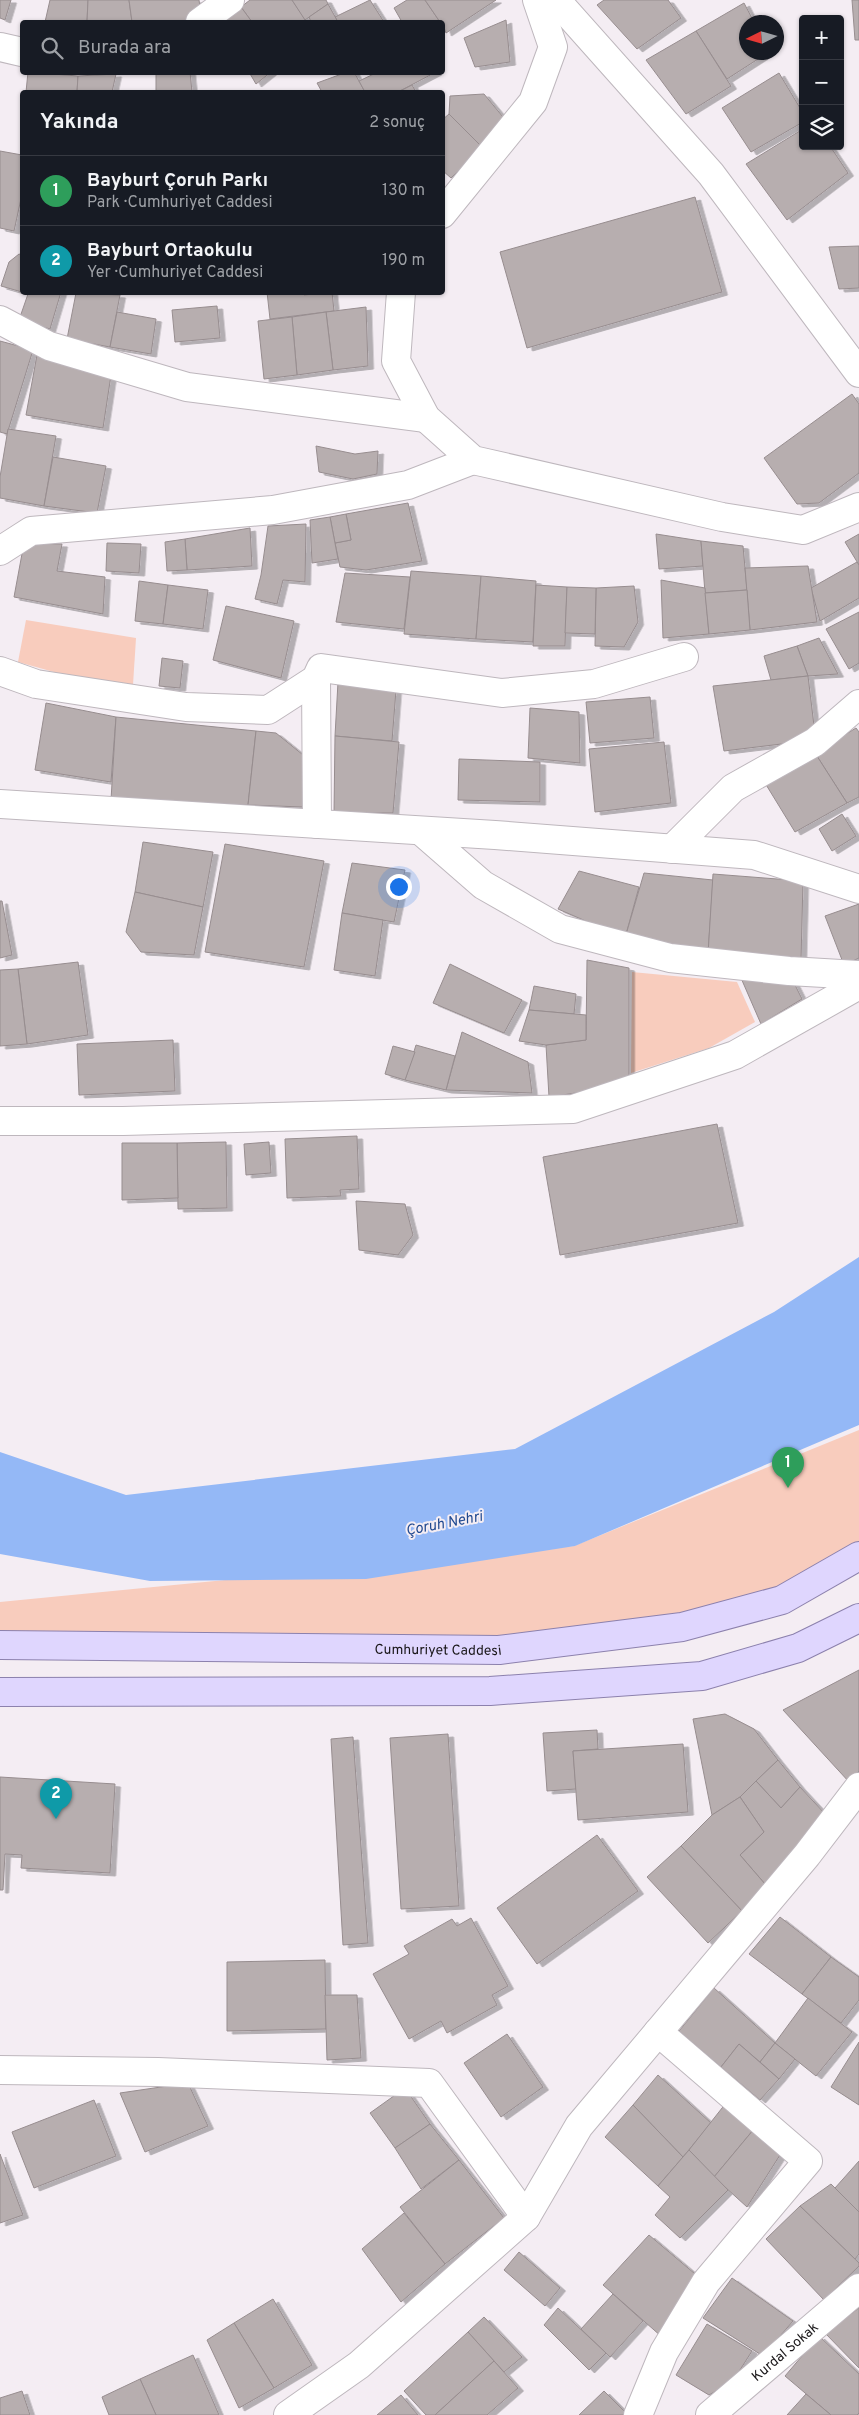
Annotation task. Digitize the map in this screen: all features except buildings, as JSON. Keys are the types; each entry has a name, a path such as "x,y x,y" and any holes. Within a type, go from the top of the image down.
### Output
{"main road":[{"name":"Cumhuriyet Caddesi","path":"0,1645 498,1650 682,1627 782,1600 859,1556"},
{"path":"0,1692 490,1691 702,1676 798,1648 859,1618"}],"street":[{"path":"203,20 230,0"},
{"path":"445,210 533,102 553,47 538,0"},
{"path":"556,0 711,174 859,373"},
{"path":"0,47 20,52"},
{"path":"401,295 396,361 426,418 473,460 722,516 803,530 859,507"},
{"path":"0,320 50,346 187,387 426,418"},
{"path":"0,551 30,531 273,510 408,485 473,460"},
{"path":"317,824 316,679 321,668 502,694 594,684 684,657"},
{"path":"0,671 36,684 186,707 268,710 316,679"},
{"path":"672,849 732,788 815,742 859,704"},
{"path":"0,804 754,855 859,889"},
{"path":"421,831 483,885 560,929 670,958 789,971 859,975"},
{"path":"0,1121 123,1120 573,1109 735,1055 859,985"},
{"path":"288,2415 359,2365 526,2217 579,2126 801,1862 859,1787"},
{"path":"638,2415 664,2352 706,2282 808,2161 658,2032"},
{"path":"0,2070 158,2072 429,2083 526,2217"},
{"name":"Kurdal Sokak","path":"710,2415 859,2288"}],"shaded area":[{"path":"26,620 136,638 133,685 72,677 18,662"},
{"path":"632,972 737,982 755,1022 709,1048 631,1073"},
{"path":"859,1430 859,1557 782,1600 480,1650 0,1638 0,1602 574,1546"}],"water":[{"name":"Çoruh Nehri","path":"859,1257 859,1425 575,1546 366,1579 150,1581 0,1554 0,1452 126,1495 515,1449 774,1312"}],"place":[{"name":"Bayburt Çoruh Parkı","path":"788,1488"},
{"name":"Bayburt Ortaokulu","path":"56,1819"}]}
